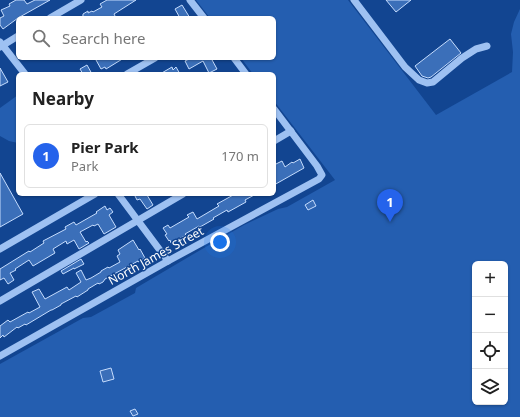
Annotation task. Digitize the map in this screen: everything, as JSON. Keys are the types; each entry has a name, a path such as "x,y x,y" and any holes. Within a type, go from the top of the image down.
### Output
{"street":[{"path":"53,16 81,0"},
{"path":"190,0 202,16"},
{"path":"354,0 405,67 419,80 427,83 432,82 462,58 476,49 487,46"},
{"path":"16,37 1,45 23,72"},
{"path":"130,72 152,60"},
{"path":"236,60 244,72"},
{"path":"276,112 291,131 276,140"},
{"name":"North James Street","path":"0,356 168,261 319,179 322,175 317,166 291,131"},
{"path":"0,250 92,196"},
{"path":"120,196 168,261"},
{"path":"0,301 180,196"}],"shaded area":[{"path":"196,0 348,0 436,115 512,72 513,52 511,34 514,22 520,9 520,417 0,417 0,364 83,318 91,317 135,293 136,288 244,225 278,209 287,207 335,180 276,104 276,72 252,72 242,60 276,60 276,16 208,16"},
{"path":"16,96 16,143 9,141 0,136 0,108"}],"building":[{"path":"16,0 24,0 27,4 35,0 50,0 22,16 16,16 16,19 3,29 0,25 0,18 4,16 1,10 10,6 9,4"},
{"path":"107,0 136,0 114,14 115,16 83,16 83,14 88,11 88,13 93,12 102,7 100,4"},
{"path":"386,0 411,0 396,12"},
{"path":"182,5 189,16 179,16 175,9"},
{"path":"450,39 461,53 431,77 428,78 422,76 415,66"},
{"path":"96,60 121,60 106,69 105,67 101,69"},
{"path":"212,60 217,69 208,72 203,61 189,69 185,61"},
{"path":"87,65 91,72 82,72 80,69"},
{"path":"172,67 173,70 176,67 179,72 163,72"},
{"path":"0,68 8,82 0,86"},
{"path":"300,159 304,168 276,184 276,164 282,161 285,167 292,162 293,163"},
{"path":"0,173 23,214 0,227"},
{"path":"135,196 148,196 153,205 147,209 140,199 137,200"},
{"path":"231,196 252,196 245,200 246,202 228,212 227,210 174,242 171,243 170,240 169,241 163,228 168,225 170,228 189,217 187,215 193,212 197,219 219,206 217,204"},
{"path":"313,200 316,206 308,210 305,205"},
{"path":"105,206 107,210 110,208 113,212 109,215 116,227 104,234 98,224 93,225 80,232 86,242 87,241 89,243 79,249 74,240 67,244 66,241 53,249 55,253 33,266 29,260 15,269 16,270 10,273 14,280 8,284 4,278 0,280 0,269 44,243 43,241 66,229 65,227 74,222 76,225 97,213 96,212"},
{"path":"133,240 145,258 105,279 103,282 98,283 77,297 76,296 61,304 26,325 17,327 4,337 3,335 0,338 0,326 8,320 10,322 40,307 32,292 39,289 45,299 67,287 69,290 81,282 76,273 81,270 86,280 120,262 117,256 120,254 118,250"},
{"path":"81,259 84,264 63,274 61,271"},
{"path":"111,368 114,379 103,382 100,371"},
{"path":"135,409 138,414 133,416 130,411"}],"place":[{"name":"Pier Park","path":"390,222"}]}
